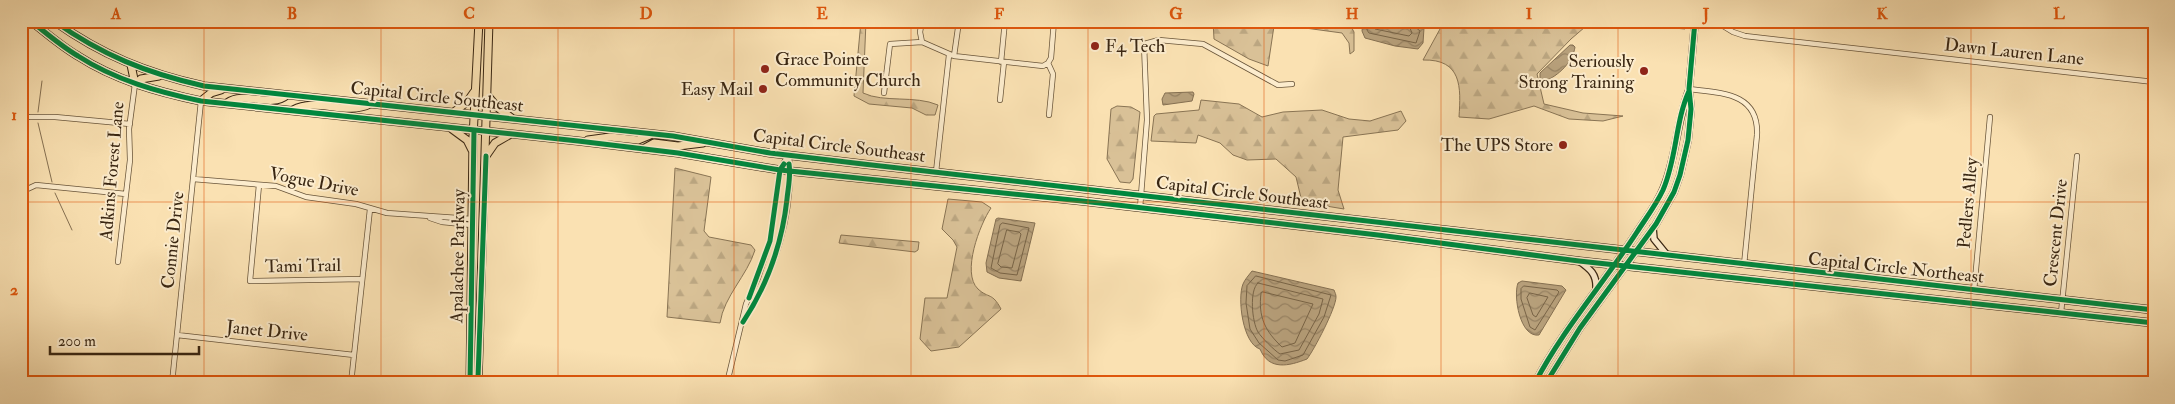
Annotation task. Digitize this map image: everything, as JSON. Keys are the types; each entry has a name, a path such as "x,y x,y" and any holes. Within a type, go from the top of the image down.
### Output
{"main road":[{"name":"Capital Circle Southeast","path":"32,21 78,57 135,84 170,95 201,101 578,141 780,170 1378,235 1625,266"},
{"name":"Capital Circle Southeast","path":"54,21 86,43 131,65 162,76 193,83 650,135 673,136 788,155 1635,253"},
{"name":"Apalachee Parkway","path":"470,383 473,153 478,21"},
{"name":"Apalachee Parkway","path":"478,383 489,21"},
{"path":"1546,383 1580,328 1666,208 1680,175 1688,140 1690,120 1689,89 1695,23"},
{"path":"131,65 135,84 141,79 162,76"},
{"path":"193,83 199,91 201,101"},
{"path":"201,101 211,92 229,88"},
{"path":"1538,382 1556,346 1624,252 1663,190 1671,168 1681,109 1689,89"},
{"path":"453,112 467,102 475,90"},
{"path":"226,104 231,100 248,98 276,101 287,94"},
{"path":"487,95 497,107 513,119"},
{"path":"293,110 306,104 348,109 361,108 370,104"},
{"path":"1679,127 1690,120"},
{"path":"450,128 467,140 473,153"},
{"path":"486,156 495,142 510,134"},
{"path":"578,141 610,137 638,140 650,135"},
{"path":"643,149 654,143 678,146 708,142"},
{"path":"919,184 936,172"},
{"path":"1378,235 1388,224"},
{"path":"1653,228 1654,240 1661,250 1669,256"},
{"path":"1505,251 1506,238"},
{"name":"Capital Circle Northeast","path":"1635,253 2154,310"},
{"path":"1579,261 1594,273 1596,289"},
{"name":"Capital Circle Northeast","path":"1625,266 2154,323"},
{"path":"1850,289 1851,277"}],"street":[{"path":"922,21 920,32 922,42"},
{"path":"936,172 952,56 959,21"},
{"path":"1000,100 1005,21"},
{"path":"884,93 890,44 922,42 952,56 1040,66 1048,63 1051,58 1054,21"},
{"name":"Dawn Lauren Lane","path":"1716,21 1745,36 2154,82"},
{"name":"Dawn Lauren Lane","path":"1695,23 1723,26"},
{"path":"1140,208 1146,120 1144,44 1159,40 1203,44 1278,85 1292,84"},
{"path":"1048,63 1053,74 1049,116"},
{"name":"Adkins Forest Lane","path":"118,262 130,154 130,124 135,84"},
{"path":"1689,89 1736,96 1746,104 1756,120 1757,134 1744,265"},
{"name":"Connie Drive","path":"172,383 201,101"},
{"path":"30,117 55,117 130,124"},
{"name":"Pedlers Alley","path":"1974,290 1990,117"},
{"path":"727,383 746,304 758,278 770,241 780,170 788,155"},
{"path":"743,322 764,286 780,242 790,171 788,155"},
{"name":"Crescent Drive","path":"2061,313 2077,156"},
{"name":"Vogue Drive","path":"193,179 276,186 306,198 356,204 387,213 472,222"},
{"path":"21,192 40,185 126,194"},
{"name":"Tami Trail","path":"259,185 250,281 362,279"},
{"path":"351,383 370,209"},
{"path":"770,241 780,242"},
{"name":"Janet Drive","path":"177,335 354,355"}],"green space":[{"path":"861,21 866,21 863,93 880,98 929,102 938,105 935,115 926,115 912,108 869,104 854,96"},
{"path":"1213,21 1348,21 1354,32 1354,51 1350,54 1349,43 1342,33 1283,25 1274,26 1268,66 1249,59 1214,39"},
{"path":"1433,21 1592,21 1571,39 1537,74 1544,104 1583,113 1623,116 1603,121 1569,119 1534,106 1489,119 1459,117 1459,86 1452,70 1445,64 1423,60 1440,29"},
{"path":"1594,21 1686,23 1685,29"},
{"path":"1201,100 1239,104 1262,117 1283,112 1322,110 1349,119 1370,121 1401,111 1406,121 1398,130 1343,137 1338,190 1344,209 1302,202 1296,177 1276,159 1247,160 1233,155 1220,143 1198,135 1196,143 1151,141 1154,116 1156,114 1199,110"},
{"path":"1117,106 1131,107 1140,112 1133,179 1130,183 1120,182 1107,159 1111,109"},
{"path":"675,168 711,177 704,231 709,237 751,245 755,250 747,269 726,304 720,323 667,317"},
{"path":"948,199 982,202 991,208 982,225 974,248 971,272 973,282 978,289 993,298 1001,309 959,347 931,351 920,339 925,298 947,298 957,247 942,229"},
{"path":"841,235 919,242 918,250 915,252 839,243"}],"water":[{"path":"1363,21 1413,21 1424,28 1423,43 1418,49 1395,46 1365,38 1362,31"},
{"path":"1570,45 1575,47 1574,53 1564,68 1550,79 1545,81 1540,79 1540,73"},
{"path":"1193,92 1192,101 1163,105 1162,99 1165,93"},
{"path":"996,219 1035,223 1021,281 999,278 987,272 986,263"},
{"path":"1252,271 1334,290 1336,297 1329,319 1307,359 1287,365 1274,364 1249,339 1241,310 1241,291 1243,284"},
{"path":"1522,281 1562,286 1566,290 1539,335 1532,334 1527,330 1517,306 1518,283"}],"waterway":[{"path":"38,112 42,81"},
{"path":"38,123 52,182"},
{"path":"55,193 72,230"}],"cycle path":[{"path":"31,21 72,52 107,72 169,94 201,101 578,141 678,153 780,170 1082,201 1378,235 1579,261 2154,323"},
{"path":"54,21 90,44 125,61 144,69 204,86 673,136 770,153 863,164 2154,310"},
{"path":"1546,383 1580,328 1656,224 1674,192 1688,140 1691,109 1689,89 1695,21"},
{"path":"1535,383 1558,344 1624,251 1660,196 1668,178 1681,115 1689,91"},
{"path":"470,383 474,130"},
{"path":"478,378 486,156"},
{"path":"749,298 770,241 780,170 784,164"},
{"path":"743,322 767,278 782,232 790,177 789,164"}],"place":[{"name":"F4 Tech","path":"1095,46"},
{"name":"Grace Pointe Community Church","path":"765,69"},
{"name":"Seriously Strong Training","path":"1644,71"},
{"name":"Easy Mail","path":"763,89"},
{"name":"The UPS Store","path":"1563,145"}]}
